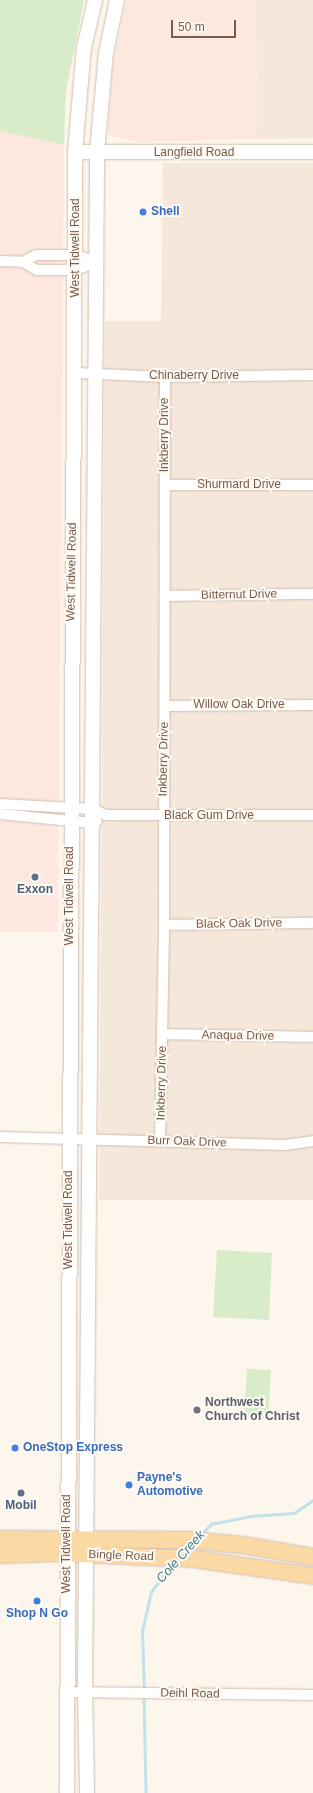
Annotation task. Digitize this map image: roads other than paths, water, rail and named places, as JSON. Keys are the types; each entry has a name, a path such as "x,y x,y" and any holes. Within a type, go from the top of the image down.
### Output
{"main road":[{"name":"West Tidwell Road","path":"66,1793 71,595 76,270 75,152 84,48 95,0"},
{"name":"West Tidwell Road","path":"83,1793 88,1547 89,1138 93,823 93,594 97,153 106,53 117,0"},
{"name":"Langfield Road","path":"75,152 313,152"},
{"path":"71,595 93,594"},
{"path":"68,1285 89,1285"},
{"path":"68,1392 88,1390"},
{"name":"Bingle Road","path":"0,1539 88,1547 151,1557 218,1561 271,1568 313,1576"},
{"name":"Bingle Road","path":"88,1547 170,1539 225,1543 313,1557"},
{"name":"Bingle Road","path":"0,1555 67,1546"},
{"path":"271,1568 274,1551"}],"street":[{"path":"24,262 36,255 76,255 96,262"},
{"path":"0,261 24,262 37,270 76,270 96,262"},
{"name":"Chinaberry Drive","path":"75,373 165,377 313,375"},
{"name":"Inkberry Drive","path":"160,1141 164,925 162,816 165,706 165,377"},
{"name":"Shurmard Drive","path":"166,485 313,485"},
{"name":"Bitternut Drive","path":"165,596 313,594"},
{"name":"Willow Oak Drive","path":"165,706 313,705"},
{"name":"Black Gum Drive","path":"0,804 93,809 106,815 313,815"},
{"path":"0,814 70,822 93,823 106,815"},
{"name":"Black Oak Drive","path":"164,925 313,924"},
{"name":"Anaqua Drive","path":"163,1034 313,1037"},
{"name":"Burr Oak Drive","path":"0,1138 89,1138 285,1145 313,1141"},
{"name":"Deihl Road","path":"67,1692 313,1695"}],"waterway":[{"name":"Cole Creek","path":"201,1535 211,1524 251,1516 294,1513 313,1500"},
{"name":"Cole Creek","path":"144,1691 142,1631 151,1592 172,1564"},
{"name":"Cole Creek","path":"144,1696 146,1793"}],"place":[{"name":"Shell","path":"143,212"},
{"name":"Exxon","path":"35,877"},
{"name":"Northwest Church of Christ","path":"197,1410"},
{"name":"OneStop Express","path":"15,1448"},
{"name":"Payne's Automotive","path":"129,1485"},
{"name":"Mobil","path":"21,1493"},
{"name":"Shop N Go","path":"37,1601"}]}
